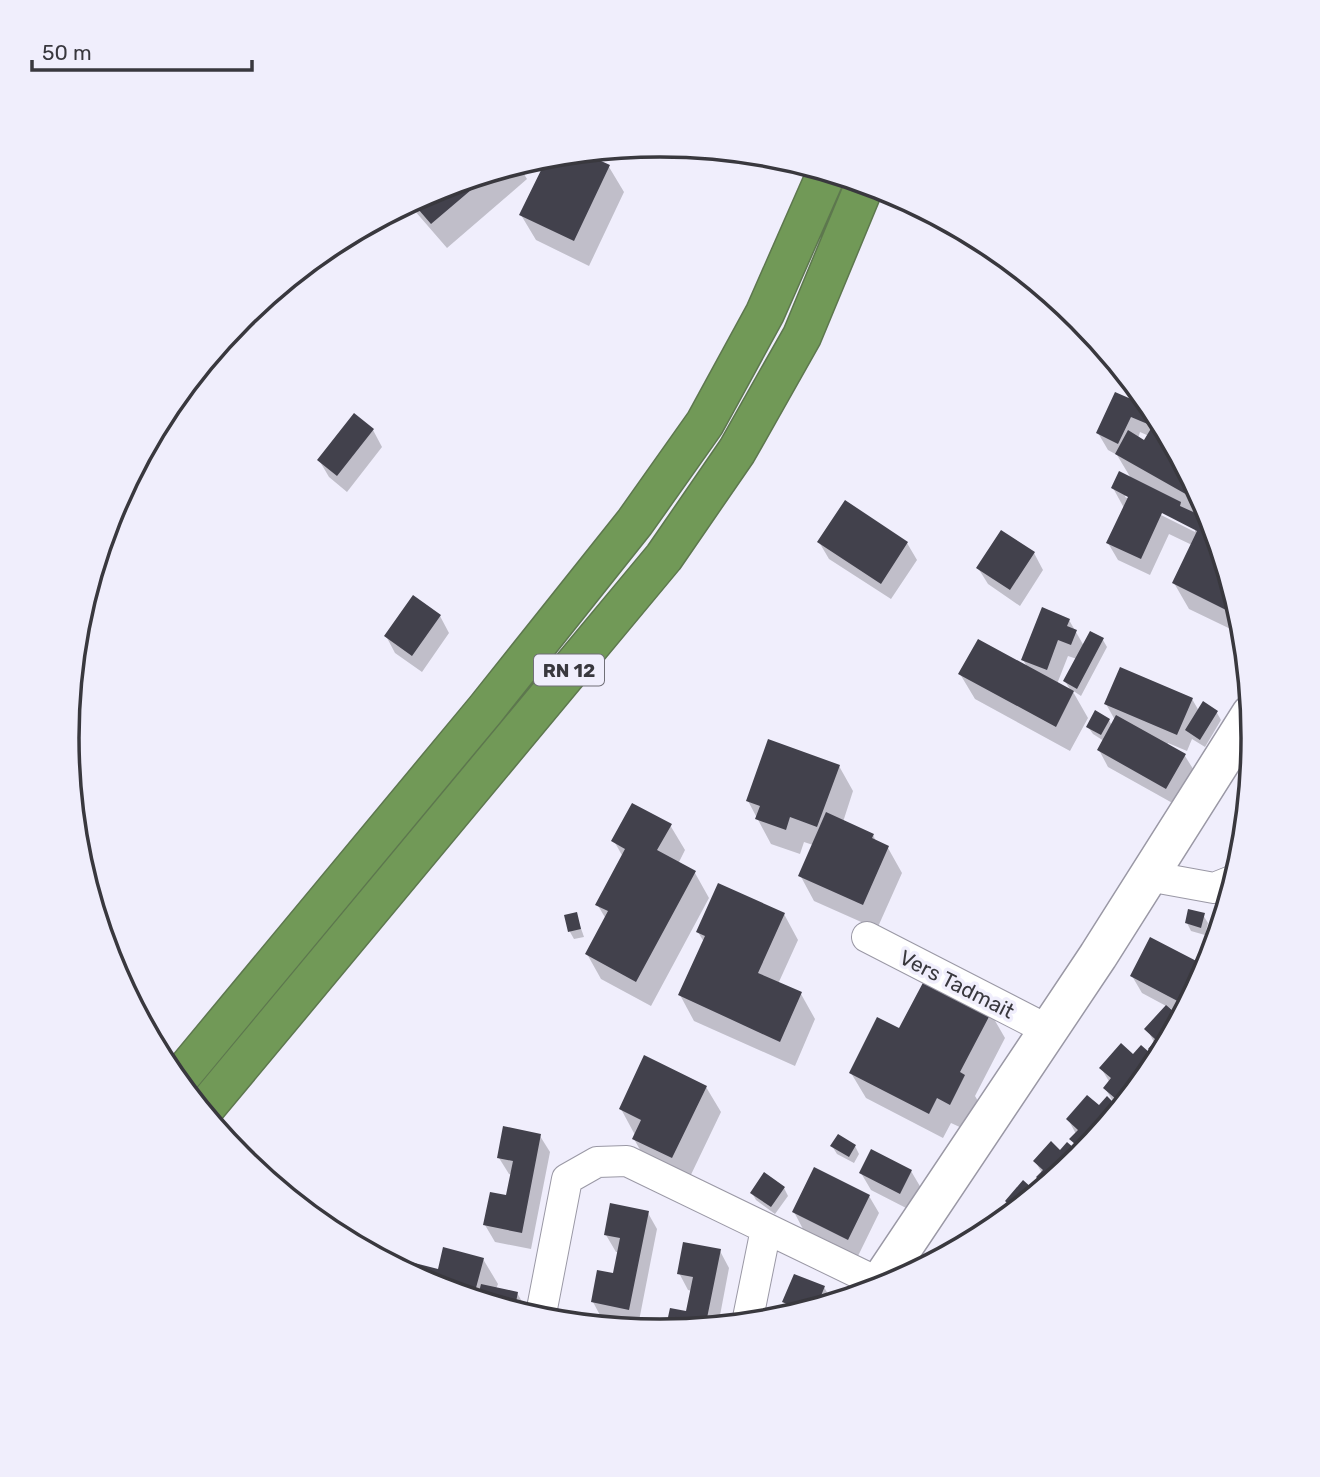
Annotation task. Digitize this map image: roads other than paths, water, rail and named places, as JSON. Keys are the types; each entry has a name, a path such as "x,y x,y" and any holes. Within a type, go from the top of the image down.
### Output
{"highway":[{"name":"RN 12","path":"185,1072 486,709 635,523 705,424 765,313 823,181"},
{"name":"RN 12","path":"209,1104 664,557 737,450 802,336 861,193"}],"main road":[{"path":"884,1275 1149,876 1241,730"}],"street":[{"path":"1149,876 1214,888 1222,885"},
{"name":"Vers Tadmait","path":"867,937 1048,1030"},
{"path":"542,1308 567,1179 597,1162 627,1161 866,1282"},
{"path":"749,1313 766,1229"}]}
